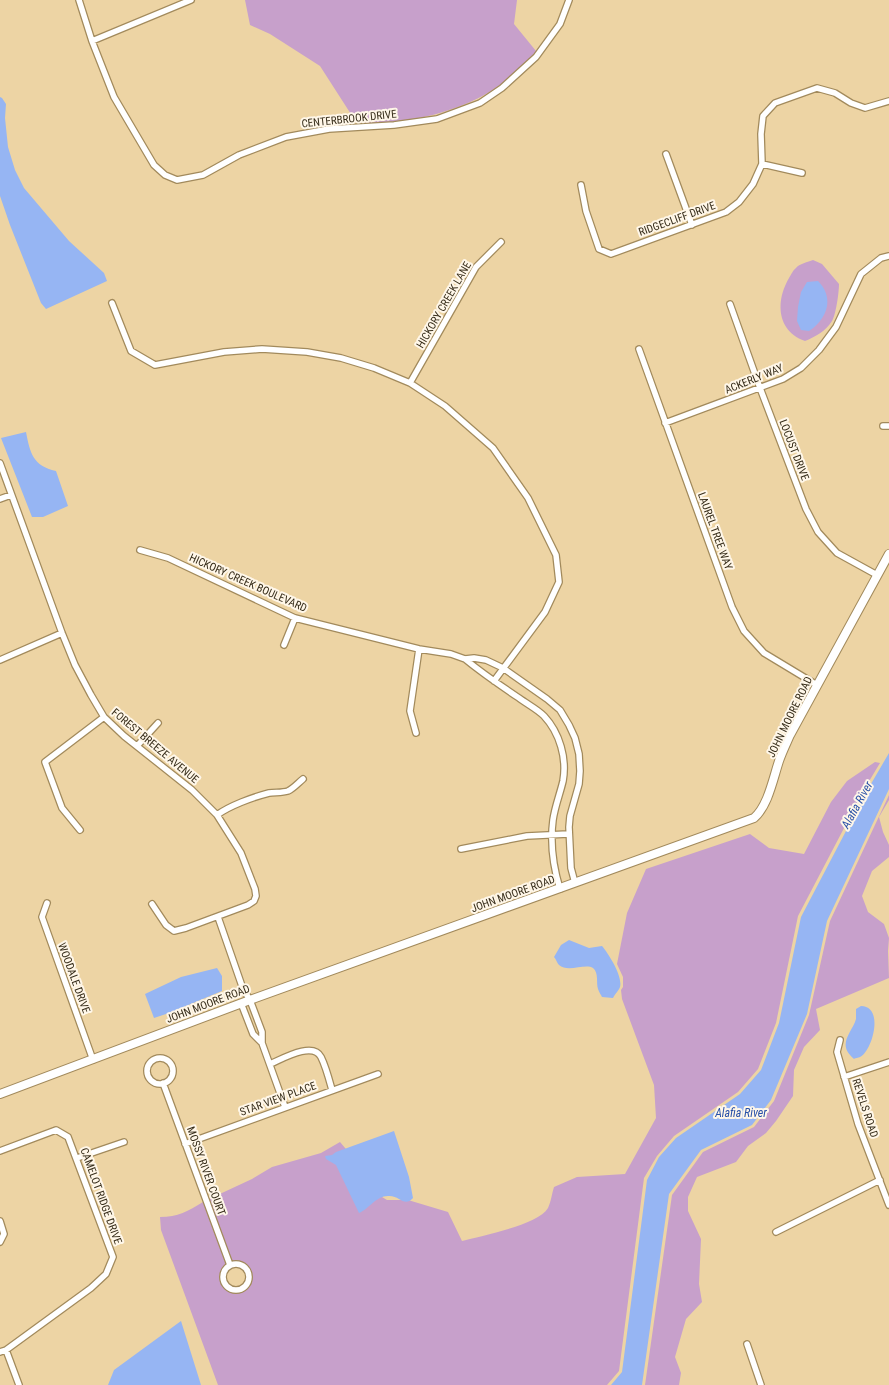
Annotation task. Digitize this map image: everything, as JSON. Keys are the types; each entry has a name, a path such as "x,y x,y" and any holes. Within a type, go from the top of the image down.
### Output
{"street":[{"name":"CENTERBROOK DRIVE","path":"79,0 92,41 114,97 154,165 165,175 177,180 203,174 240,155 286,137 329,129 394,125 437,119 480,103 502,88 536,57 560,24 569,0"},
{"path":"92,41 191,0"},
{"name":"RIDGECLIFF DRIVE","path":"581,185 586,211 599,249 611,254 692,226 726,212 740,202 753,184 762,164 761,134 763,116 775,103 817,88 835,93 865,108 889,101"},
{"path":"666,154 692,226"},
{"path":"762,164 802,173"},
{"name":"HICKORY CREEK LANE","path":"410,383 476,267 501,242"},
{"name":"ACKERLY WAY","path":"665,423 783,379 801,368 820,350 836,327 861,274 881,258 889,256"},
{"path":"112,303 131,351 155,365 224,352 262,349 307,352 342,358 374,368 410,383 445,406 493,448 528,498 556,555 559,582 545,612 494,681"},
{"name":"LOCUST DRIVE","path":"730,304 806,509 818,532 837,553 878,575"},
{"name":"LAUREL TREE WAY","path":"639,349 732,607 744,632 764,653 817,685"},
{"name":"FOREST BREEZE AVENUE","path":"0,463 75,665 104,717 137,746 192,790 217,815 242,853 256,889 254,901 248,906 174,931 166,924 152,904"},
{"path":"0,499 12,495"},
{"name":"HICKORY CREEK BOULEVARD","path":"140,550 168,558 295,618 419,648 451,654 465,659 544,716 553,729 558,741 564,769 562,787 553,819 552,835 553,864 560,889"},
{"name":"JOHN MOORE ROAD","path":"0,1094 241,1003 754,818 761,811 765,803 786,743 889,554"},
{"path":"284,645 295,618"},
{"path":"0,660 62,633"},
{"path":"416,733 410,711 419,648"},
{"name":"HICKORY CREEK BOULEVARD","path":"465,659 486,660 503,668 554,704 573,731 579,754 580,771 579,784 570,816 568,834 574,883"},
{"path":"80,830 62,808 45,762 104,717"},
{"path":"137,746 158,723"},
{"path":"217,815 225,808 269,793 285,792 292,789 303,779"},
{"path":"461,849 527,836 568,834"},
{"name":"WOODALE DRIVE","path":"47,903 42,917 92,1060"},
{"path":"218,917 244,989 259,1023 262,1032 262,1043 285,1107"},
{"path":"241,1003 253,1034 262,1043"},
{"path":"250,1026 259,1023"},
{"name":"REVELS ROAD","path":"840,1040 837,1052 844,1077 858,1124 889,1205"},
{"path":"270,1064 303,1051 314,1050 321,1057 332,1090"},
{"path":"158,1058 167,1060 173,1071 170,1079 163,1083 159,1084 152,1080 148,1073 149,1065 158,1058"},
{"path":"844,1077 889,1062"},
{"name":"STAR VIEW PLACE","path":"185,1144 378,1074"},
{"name":"MOSSY RIVER COURT","path":"163,1083 230,1265"},
{"name":"CAMELOT RIDGE DRIVE","path":"0,1151 56,1130 68,1137 113,1257 106,1274 91,1288 3,1351"},
{"path":"77,1158 124,1142"},
{"path":"776,1232 880,1180"},
{"path":"0,1220 4,1234 0,1242"},
{"path":"238,1264 247,1272 247,1284 241,1289 232,1290 225,1285 222,1276 230,1265 238,1264"},
{"path":"747,1344 762,1385"},
{"path":"3,1351 19,1385"}],"shaded area":[{"path":"245,0 517,0 514,24 536,51 534,56 491,91 460,106 426,117 408,120 373,123 356,122 320,66 270,34 250,25"},
{"path":"813,260 822,264 839,284 836,309 832,321 827,328 813,338 805,341 789,330 784,323 781,315 781,306 785,287 793,271 799,265"},
{"path":"875,762 880,763 865,788 798,916 776,1023 758,1069 738,1092 674,1136 657,1156 644,1178 619,1371 607,1385 218,1385 161,1230 160,1217 183,1213 203,1202 226,1264 221,1270 221,1282 224,1288 235,1293 241,1292 248,1287 252,1280 251,1272 245,1264 232,1262 209,1199 252,1179 272,1167 321,1153 340,1142 362,1168 372,1191 387,1200 408,1200 448,1212 462,1241 495,1233 533,1220 548,1208 554,1187 577,1177 625,1174 656,1118 654,1085 622,999 621,990 623,987 623,977 617,964 627,913 646,869 750,834 769,848 804,854 831,802 847,781"},
{"path":"889,795 889,800 879,817 883,832 889,845 889,857 872,871 862,896 868,912 884,924 889,938 889,978 816,1009 820,1030 804,1047 794,1070 793,1096 776,1121 766,1133 748,1146 736,1162 697,1177 688,1197 688,1211 701,1239 699,1284 702,1302 686,1319 675,1357 681,1373 679,1385 645,1385 672,1195 703,1152 754,1127 774,1101 809,1015 830,921"}],"water":[{"path":"0,97 6,104 5,118 8,147 15,170 24,188 69,241 104,273 107,281 46,309 41,303 0,196"},
{"path":"818,281 826,294 827,308 820,321 815,326 809,331 801,330 797,321 801,292 807,282"},
{"path":"26,432 31,452 37,462 48,469 56,471 68,506 43,517 32,517 1,438"},
{"name":"Alafia River","path":"889,753 889,789 827,921 807,1014 771,1100 752,1125 701,1150 669,1194 642,1385 611,1385 622,1372 647,1180 659,1157 676,1138 740,1094 761,1070 779,1023 801,917 868,789"},
{"path":"569,940 589,948 602,946 605,949 617,971 620,982 620,987 613,998 602,997 597,987 597,975 593,968 567,968 558,964 554,957 561,945"},
{"path":"217,968 222,976 222,991 154,1018 145,994 181,977"},
{"path":"861,1006 868,1008 873,1013 874,1030 869,1047 859,1057 854,1059 846,1048 846,1043 856,1019 856,1009"},
{"path":"394,1131 409,1177 413,1198 407,1202 392,1196 380,1198 359,1213 336,1165 326,1159 325,1156 332,1155 336,1152"},
{"path":"181,1321 201,1385 108,1385 114,1370"}]}
